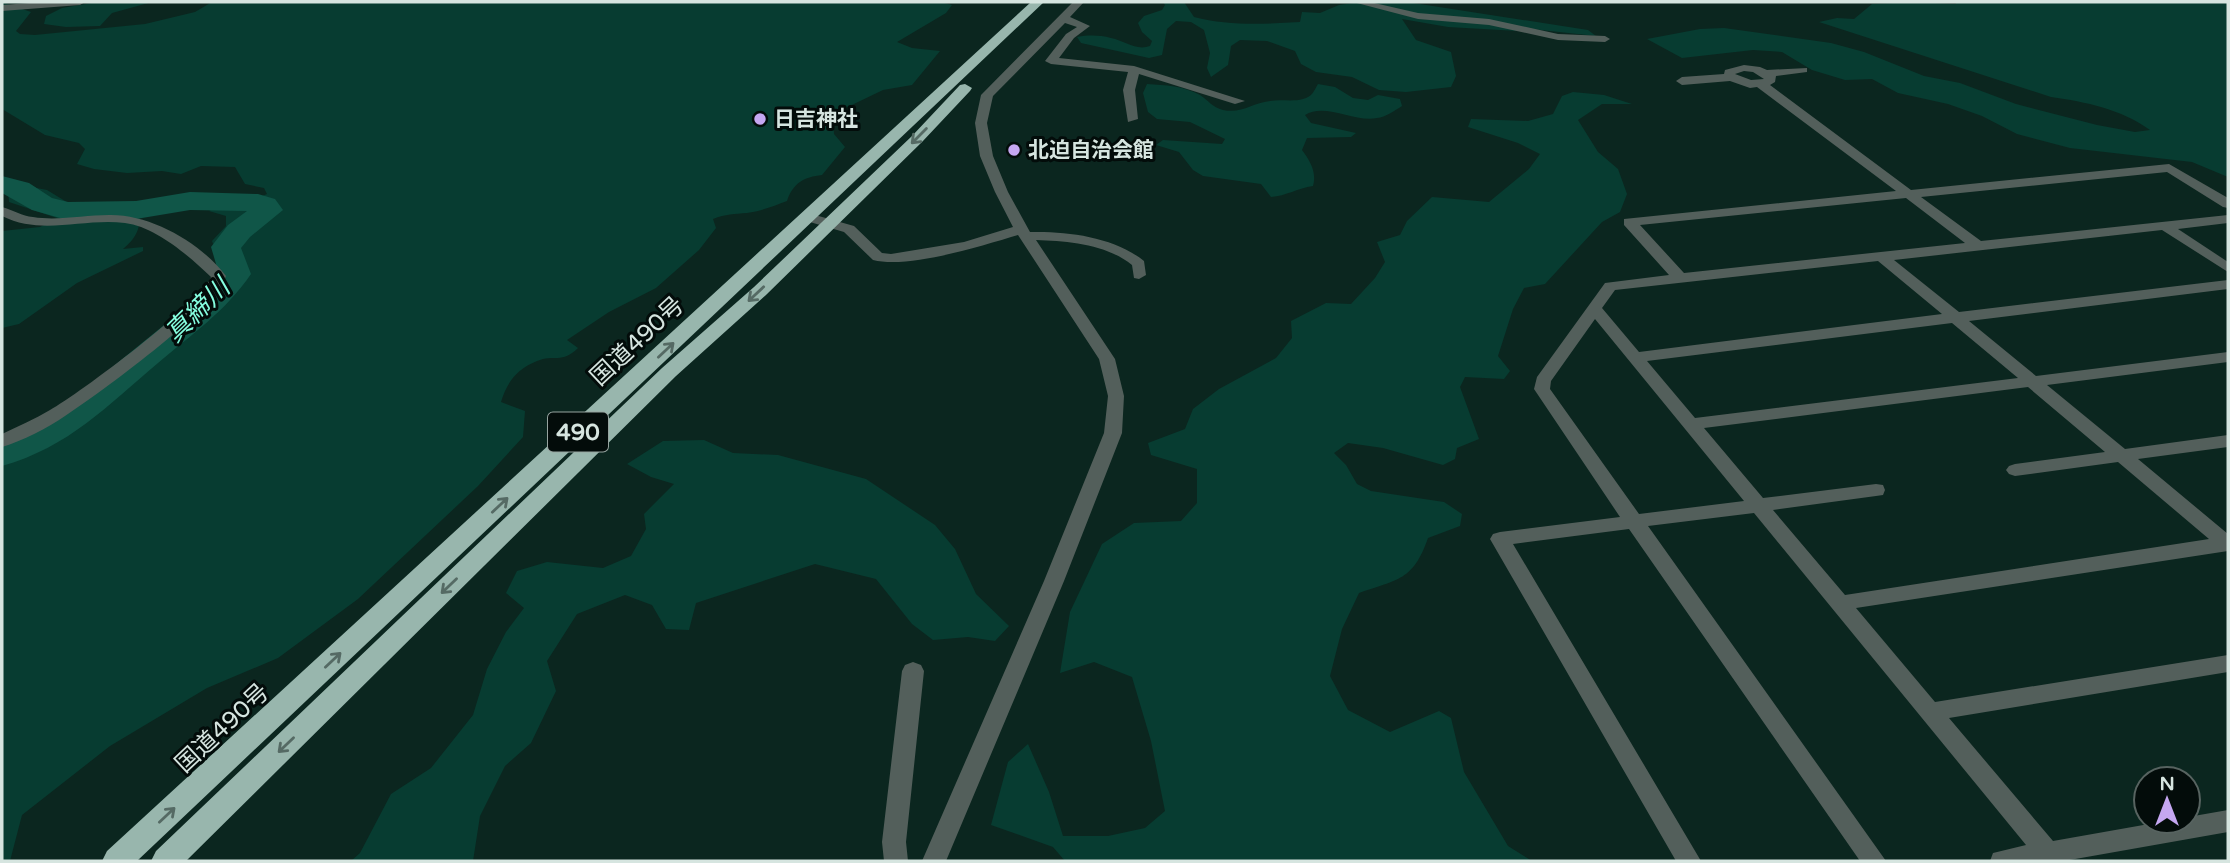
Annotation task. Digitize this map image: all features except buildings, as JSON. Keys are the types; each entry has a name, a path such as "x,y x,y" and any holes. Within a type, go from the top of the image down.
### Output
{"highway":[{"name":"国道490号","path":"117,861 1038,2"},
{"name":"国道490号","path":"166,861 669,372 760,291 830,222 1058,10"}],"street":[{"path":"2,8 80,2"},
{"path":"934,861 1054,581 1113,433 1116,396 1107,359 1023,232 990,162 981,126 981,106 996,85 1058,10 1079,2"},
{"path":"1358,2 1418,16 1489,22 1558,37 1605,39"},
{"path":"1058,10 1085,26 1070,36 1051,61 1134,69 1239,101"},
{"path":"1132,119 1129,90 1134,69"},
{"path":"1682,81 1731,77 1739,81 1763,79 1803,70"},
{"path":"1763,79 1906,194 1978,246"},
{"path":"1680,278 1629,222 2169,168 2228,204"},
{"path":"2,211 34,222 125,219 143,223 219,276 215,287 186,316 111,374 57,414 2,440"},
{"path":"808,217 849,229 860,236 878,257 891,258 966,246 1023,232 1122,250 1139,264 1139,275"},
{"path":"1874,861 1542,389 1544,381 1610,286 2228,219"},
{"path":"2163,225 2228,268"},
{"path":"1881,257 2228,544"},
{"path":"1634,357 2228,284"},
{"path":"1594,308 2047,852"},
{"path":"1691,424 2228,357"},
{"path":"2015,470 2228,441"},
{"path":"1689,861 1500,539 1876,490"},
{"path":"1841,603 2228,544"},
{"path":"1930,712 2228,663"},
{"path":"897,861 894,842 913,671"},
{"path":"2002,861 2228,821"}],"green space":[{"path":"2,2 31,12 16,31 20,34 35,35 145,24 195,12 212,2 941,2 952,5 946,13 897,42 912,48 940,51 912,85 883,90 833,114 834,134 845,147 822,175 800,182 787,201 757,211 713,219 716,228 699,250 656,288 609,312 567,340 578,348 572,353 537,361 518,372 506,388 501,402 525,411 523,437 478,486 358,599 278,658 207,688 110,746 22,815 10,861 2,861 2,462 32,451 73,425 180,341 227,297 242,281 242,262 216,252 212,241 226,226 226,216 209,211 219,205 243,204 267,194 264,188 245,184 235,167 201,166 181,174 162,171 127,173 77,164 85,149 79,143 45,135 2,109"},
{"path":"97,2 152,2 112,13 100,26 66,27 44,24 46,16 62,8"},
{"path":"1163,2 1184,2 1194,17 1207,20 1260,24 1300,22 1302,12 1320,13 1339,5 1407,2 1588,30 1596,36 1532,29 1518,31 1448,27 1402,19 1416,40 1451,52 1456,76 1451,87 1406,92 1379,90 1352,77 1316,72 1301,64 1295,51 1267,41 1240,40 1231,46 1228,65 1211,77 1207,68 1210,53 1204,30 1191,22 1176,21 1167,29 1162,55 1149,58 1081,43 1077,37 1102,36 1135,46 1150,46 1152,41 1142,32 1138,23 1144,16 1162,10 1165,5"},
{"path":"2228,2 2228,177 2192,162 2070,148 2017,134 1982,116 1948,104 1898,93 1872,79 1845,80 1812,70 1782,52 1753,50 1682,58 1647,39 1700,29 1724,28 1831,43 1864,52 1924,76 1960,83 2016,104 2097,125 2135,132 2150,130 2103,108 2051,97 1819,22 1837,18 1854,19 1872,4"},
{"path":"1147,84 1188,90 1216,107 1230,111 1270,101 1306,98 1318,84 1335,87 1353,98 1368,100 1378,95 1400,99 1402,106 1387,115 1368,119 1322,111 1305,115 1311,123 1356,133 1351,137 1307,138 1302,150 1313,171 1313,186 1271,197 1261,184 1203,176 1193,170 1179,152 1156,145 1163,140 1222,144 1225,139 1190,122 1157,119 1148,112 1143,93"},
{"path":"1573,92 1604,95 1632,104 1602,104 1578,120 1598,152 1618,169 1627,194 1620,212 1602,222 1545,284 1524,288 1513,309 1498,356 1510,371 1504,379 1465,377 1460,387 1479,439 1457,448 1455,459 1443,465 1383,448 1348,443 1334,453 1346,465 1357,484 1371,491 1444,502 1462,514 1460,526 1428,538 1410,571 1394,581 1359,593 1342,629 1330,676 1348,710 1390,732 1439,711 1451,718 1464,772 1508,846 1532,861 1065,861 1053,847 991,825 1008,762 1028,744 1049,792 1063,836 1108,836 1145,828 1165,811 1151,741 1132,677 1094,662 1060,673 1070,612 1102,544 1134,523 1181,521 1197,503 1197,469 1151,455 1148,443 1185,429 1193,409 1219,389 1276,358 1292,338 1291,321 1326,303 1351,304 1375,278 1385,262 1377,242 1400,235 1407,221 1432,197 1489,202 1529,169 1540,154 1518,143 1468,127 1471,119 1528,121 1553,114 1562,96"},
{"path":"21,185 47,190 70,204 140,213 136,233 123,249 143,247 143,251 77,283 19,324 2,328 2,231 40,227 57,218 9,202 8,191"},
{"path":"704,440 733,453 778,455 866,479 935,525 955,549 976,594 1009,626 995,641 968,637 933,640 912,624 876,579 815,564 696,603 689,630 666,629 652,605 625,595 577,614 547,661 556,691 531,743 505,766 480,816 473,861 351,861 360,853 391,794 431,768 473,715 487,669 506,632 524,608 506,593 517,571 547,562 603,568 631,556 646,529 644,514 674,484 651,477 627,464 663,441"}],"waterway":[{"name":"真締川","path":"2,184 19,189 42,204 67,211 136,210 190,201 258,203 265,205 268,210 239,231 226,247 235,274 206,308 62,425 43,437 2,453"}],"place":[{"name":"日吉神社","path":"760,119"},
{"name":"北迫自治会館","path":"1014,150"}]}
